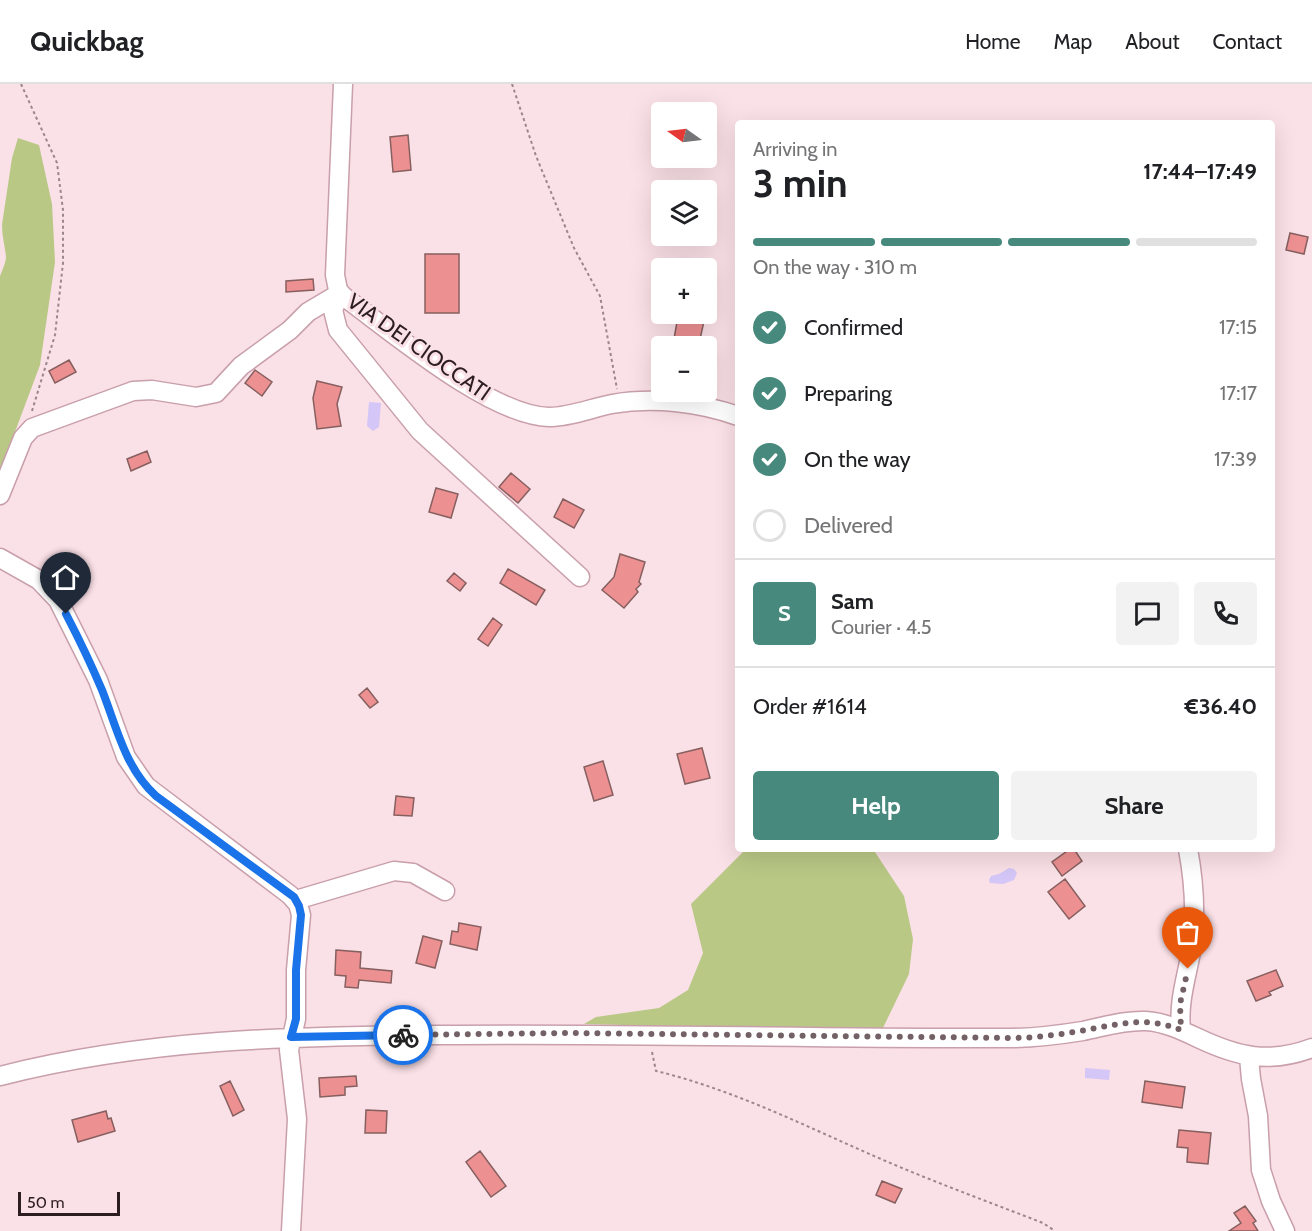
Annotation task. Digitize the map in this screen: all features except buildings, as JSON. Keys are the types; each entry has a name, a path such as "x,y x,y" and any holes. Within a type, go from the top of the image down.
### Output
{"street":[{"name":"VIA DEI CIOCCATI","path":"343,84 335,269 340,293 447,372 517,410 543,416 557,416 620,403 690,404 735,415"},
{"path":"0,495 25,434 37,425 134,391 152,390 196,397 216,393 241,366 290,330 308,312 340,293"},
{"path":"340,293 333,310 338,330 420,430 580,577"},
{"path":"0,558 39,580 50,589 62,607 98,680 126,757 141,781 156,796 296,900 301,915 296,970 296,1019 289,1050 297,1138 291,1231"},
{"path":"1181,1030 1180,1004 1191,954 1194,921 1188,852"},
{"path":"296,900 394,871 413,873 445,891"},
{"path":"0,1076 161,1046 291,1037 651,1034 1027,1038 1138,1021 1160,1023 1249,1057 1274,1057 1312,1048"},
{"path":"1249,1057 1258,1116 1261,1170 1271,1201 1285,1231"}],"path":[{"path":"21,84 57,163 63,221 63,264 55,335 25,434"},
{"path":"512,84 540,167 574,248 600,296 620,403"},
{"path":"651,1034 656,1071 692,1080 738,1096 884,1161 1042,1223 1055,1231"}],"green space":[{"path":"18,138 39,145 52,204 55,262 40,365 0,472 0,276 6,257 2,223 12,158"},
{"path":"743,852 875,852 904,896 913,939 909,974 881,1032 584,1024 596,1017 659,1008 688,990 703,953 691,904"}],"shaded area":[{"path":"369,402 381,403 379,427 373,431 367,426"},
{"path":"1009,868 1014,869 1017,873 1014,880 1003,884 990,883 991,876"},
{"path":"1085,1068 1110,1070 1109,1080 1085,1078"}],"way so far":[{"path":"403,1035 569,1033 1010,1038 1040,1037 1138,1021 1160,1023 1181,1030 1180,1004 1188,969"}],"route":[{"path":"66,614 98,680 126,757 141,781 156,796 294,897 298,903 301,915 296,970 296,1013 291,1037 403,1035"}]}
